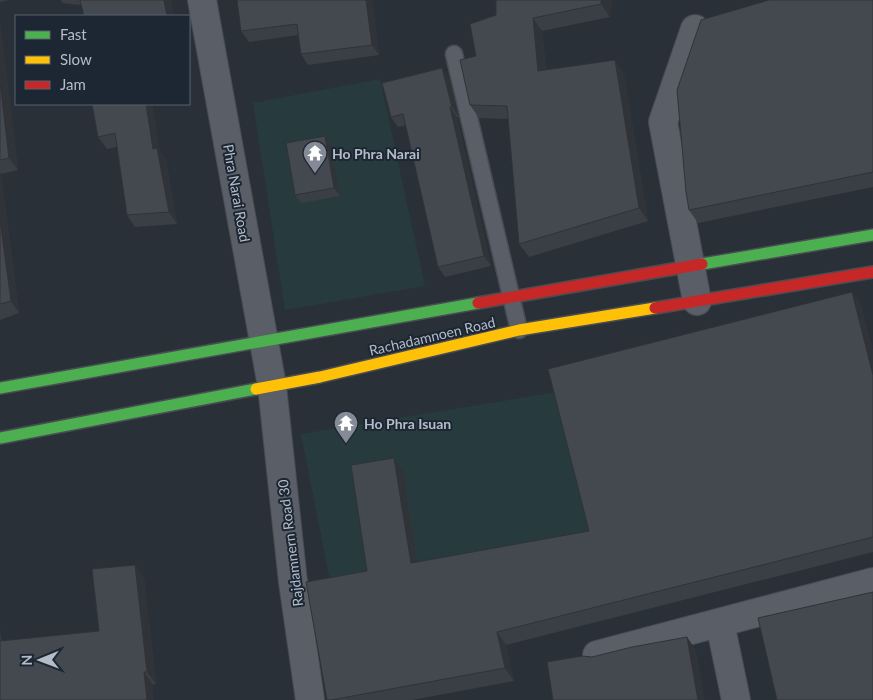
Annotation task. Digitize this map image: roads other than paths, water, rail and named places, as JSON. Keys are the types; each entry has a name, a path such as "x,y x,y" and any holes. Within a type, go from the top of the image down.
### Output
{"main road":[{"name":"Rachadamnoen Road","path":"0,388 873,235"},
{"name":"Rachadamnoen Road","path":"0,438 320,377 520,330 873,272"}],"street":[{"name":"Phra Narai Road","path":"202,0 272,386"},
{"path":"694,29 663,122 697,302"},
{"name":"Rajdamnern Road 30","path":"272,386 293,582 310,700"},
{"path":"597,655 873,582"},
{"path":"720,623 736,700"}],"lane":[{"path":"454,54 520,330"}],"place":[{"name":"Ho Phra Narai","path":"315,174"},
{"name":"Ho Phra Isuan","path":"346,444"}]}
